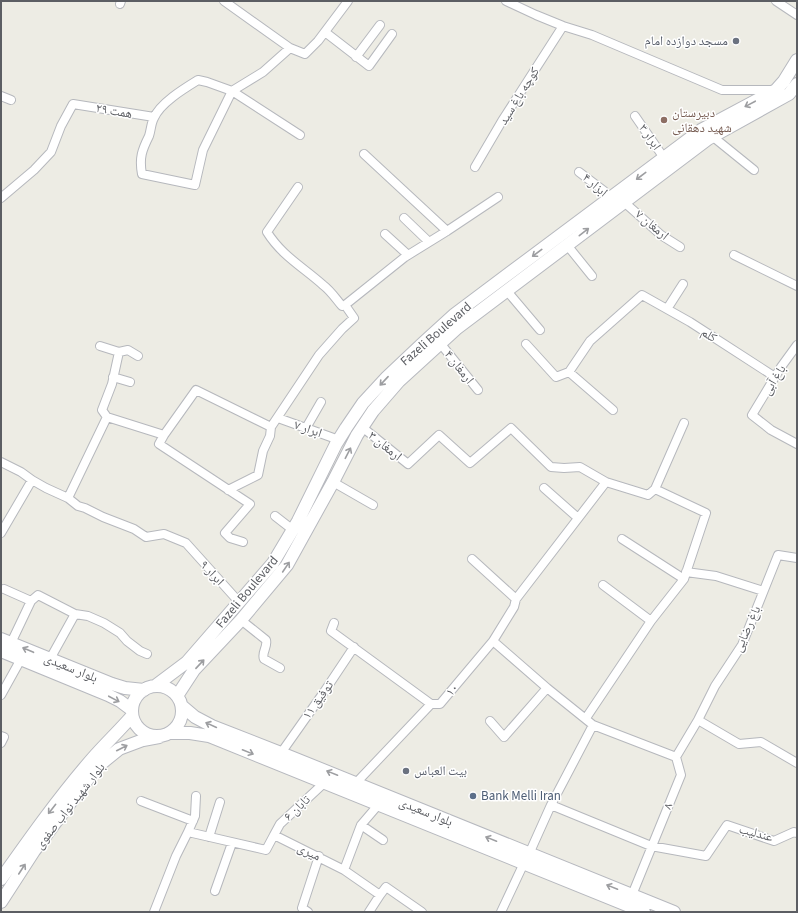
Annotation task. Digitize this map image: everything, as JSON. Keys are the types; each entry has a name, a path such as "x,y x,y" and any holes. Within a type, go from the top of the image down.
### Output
{"main road":[{"name":"Fazeli Boulevard","path":"149,688 186,662 273,563 293,530 339,440 368,407 456,329 712,136 728,122 776,90 784,81 797,60"},
{"name":"Fazeli Boulevard","path":"180,701 194,670 241,620 287,565 362,427 368,407 387,377 455,314 611,199 701,130 728,122 793,95 797,84"},
{"name":"بلوار سعیدی","path":"6,641 112,684 125,688 149,688"},
{"name":"بلوار سعیدی","path":"1,651 108,695 120,701 132,713"},
{"path":"149,688 167,688 180,701 182,718 179,724 165,735 147,735 142,732 134,722 132,713 135,699 149,688"},
{"name":"بلوار سعیدی","path":"180,701 195,717 212,726 356,783 631,904 644,912"},
{"name":"بلوار شهید نواب صفوی","path":"1,879 59,800 132,713"},
{"name":"بلوار سعیدی","path":"165,735 190,733 208,736 378,804 526,858"},
{"name":"بلوار شهید نواب صفوی","path":"1,902 34,851 97,767 120,749 143,740 165,735"},
{"name":"بلوار سعیدی","path":"631,904 674,912"}],"street":[{"path":"224,1 290,48 304,54 325,32 348,1"},
{"path":"506,1 563,26 592,35 722,90 776,90"},
{"path":"776,1 797,14"},
{"path":"356,57 380,25"},
{"name":"کوچه باغ سید","path":"475,167 502,121 563,26"},
{"path":"325,32 369,66 392,34"},
{"path":"290,48 263,72 232,91 203,150 195,185 142,174 140,163 143,148 150,134 154,117 174,95 198,80 232,91 300,135"},
{"path":"1,96 11,100"},
{"name":"همت ۲۹","path":"1,198 34,170 51,152 73,104 154,117"},
{"name":"ابرار ۳","path":"635,116 664,158"},
{"path":"712,136 754,170"},
{"path":"364,154 447,231"},
{"name":"ابزار ۴","path":"579,172 604,191 611,199"},
{"path":"228,490 258,475 262,451 270,436 271,427 319,355 354,318 345,305 342,306 323,284 291,260 273,242 267,232 298,187"},
{"path":"345,305 408,255 498,198"},
{"name":"ارمغان ۷","path":"624,202 661,235 680,247"},
{"path":"404,218 429,242"},
{"path":"385,234 408,255"},
{"path":"567,245 592,276"},
{"path":"734,255 797,286"},
{"path":"667,309 683,284"},
{"path":"507,291 540,330"},
{"name":"کلم","path":"569,372 590,341 642,295 667,309 775,378"},
{"name":"ارمغان ۴","path":"440,343 478,390"},
{"path":"526,344 556,377 569,372 613,410"},
{"name":"باغ آبی","path":"797,345 752,415 772,430 797,444"},
{"path":"100,346 118,352 128,350 138,356"},
{"path":"118,352 113,376 102,410 107,417 164,435"},
{"path":"113,376 130,382"},
{"path":"243,542 230,538 225,533 250,504 159,444 196,390 271,427"},
{"path":"306,428 321,402"},
{"path":"1,462 68,498 107,417"},
{"name":"ابرار ۷","path":"278,418 339,440"},
{"path":"606,482 648,495 655,489 684,423"},
{"name":"ارمغان ۳","path":"362,427 408,464 439,436 470,463 511,428 551,467 580,467 606,482"},
{"path":"1,533 32,480"},
{"path":"333,482 373,505"},
{"name":"۱۰","path":"356,783 431,704 440,704 493,641 514,607 516,599 606,482"},
{"path":"544,488 578,518"},
{"path":"586,718 651,621 685,575 706,513 655,489"},
{"name":"ابرار ۹","path":"68,498 78,506 134,529 146,537 164,534 186,543 239,602"},
{"path":"275,516 293,530"},
{"path":"622,539 685,575 716,576 763,591"},
{"name":"باغ رضایی","path":"698,720 715,686 742,645 778,555 797,558"},
{"path":"472,559 516,599"},
{"path":"603,585 651,621"},
{"path":"4,589 31,601"},
{"path":"6,641 31,601 38,595 74,614 88,616 104,623 120,633 127,641 140,651 147,654"},
{"path":"50,659 74,614"},
{"path":"241,620 266,640 267,643 263,654 264,659 280,668"},
{"path":"334,623 331,631 431,704"},
{"path":"493,641 547,688 593,725 676,757 698,720 739,744 761,742 797,763"},
{"name":"توفیق ۱۱","path":"281,753 354,647"},
{"path":"1,695 20,659"},
{"path":"490,721 504,737 547,688"},
{"path":"501,912 551,805 593,725"},
{"path":"1,736 4,737 1,743"},
{"name":"۸","path":"631,904 652,846 681,775 676,757"},
{"name":"تابان ۶","path":"274,835 280,824 324,783"},
{"path":"154,912 176,856 195,816 196,796"},
{"path":"141,801 193,821"},
{"path":"209,837 220,802"},
{"path":"344,870 361,825 378,804"},
{"path":"551,805 652,846"},
{"path":"361,825 383,840"},
{"name":"عندلیب","path":"652,846 706,856 727,825 774,841 794,832 797,833"},
{"path":"188,832 266,850 274,835"},
{"name":"میری","path":"274,835 320,856 344,870 380,895"},
{"path":"215,891 232,843"},
{"path":"308,912 302,908 320,856"},
{"path":"369,912 386,887 422,912"}],"place":[{"name":"مسجد دوازده امام","path":"736,41"},
{"name":"دبیرستان شهید دهقانی","path":"664,120"},
{"name":"بیت العباس","path":"406,771"},
{"name":"Bank Melli Iran","path":"473,796"}]}
